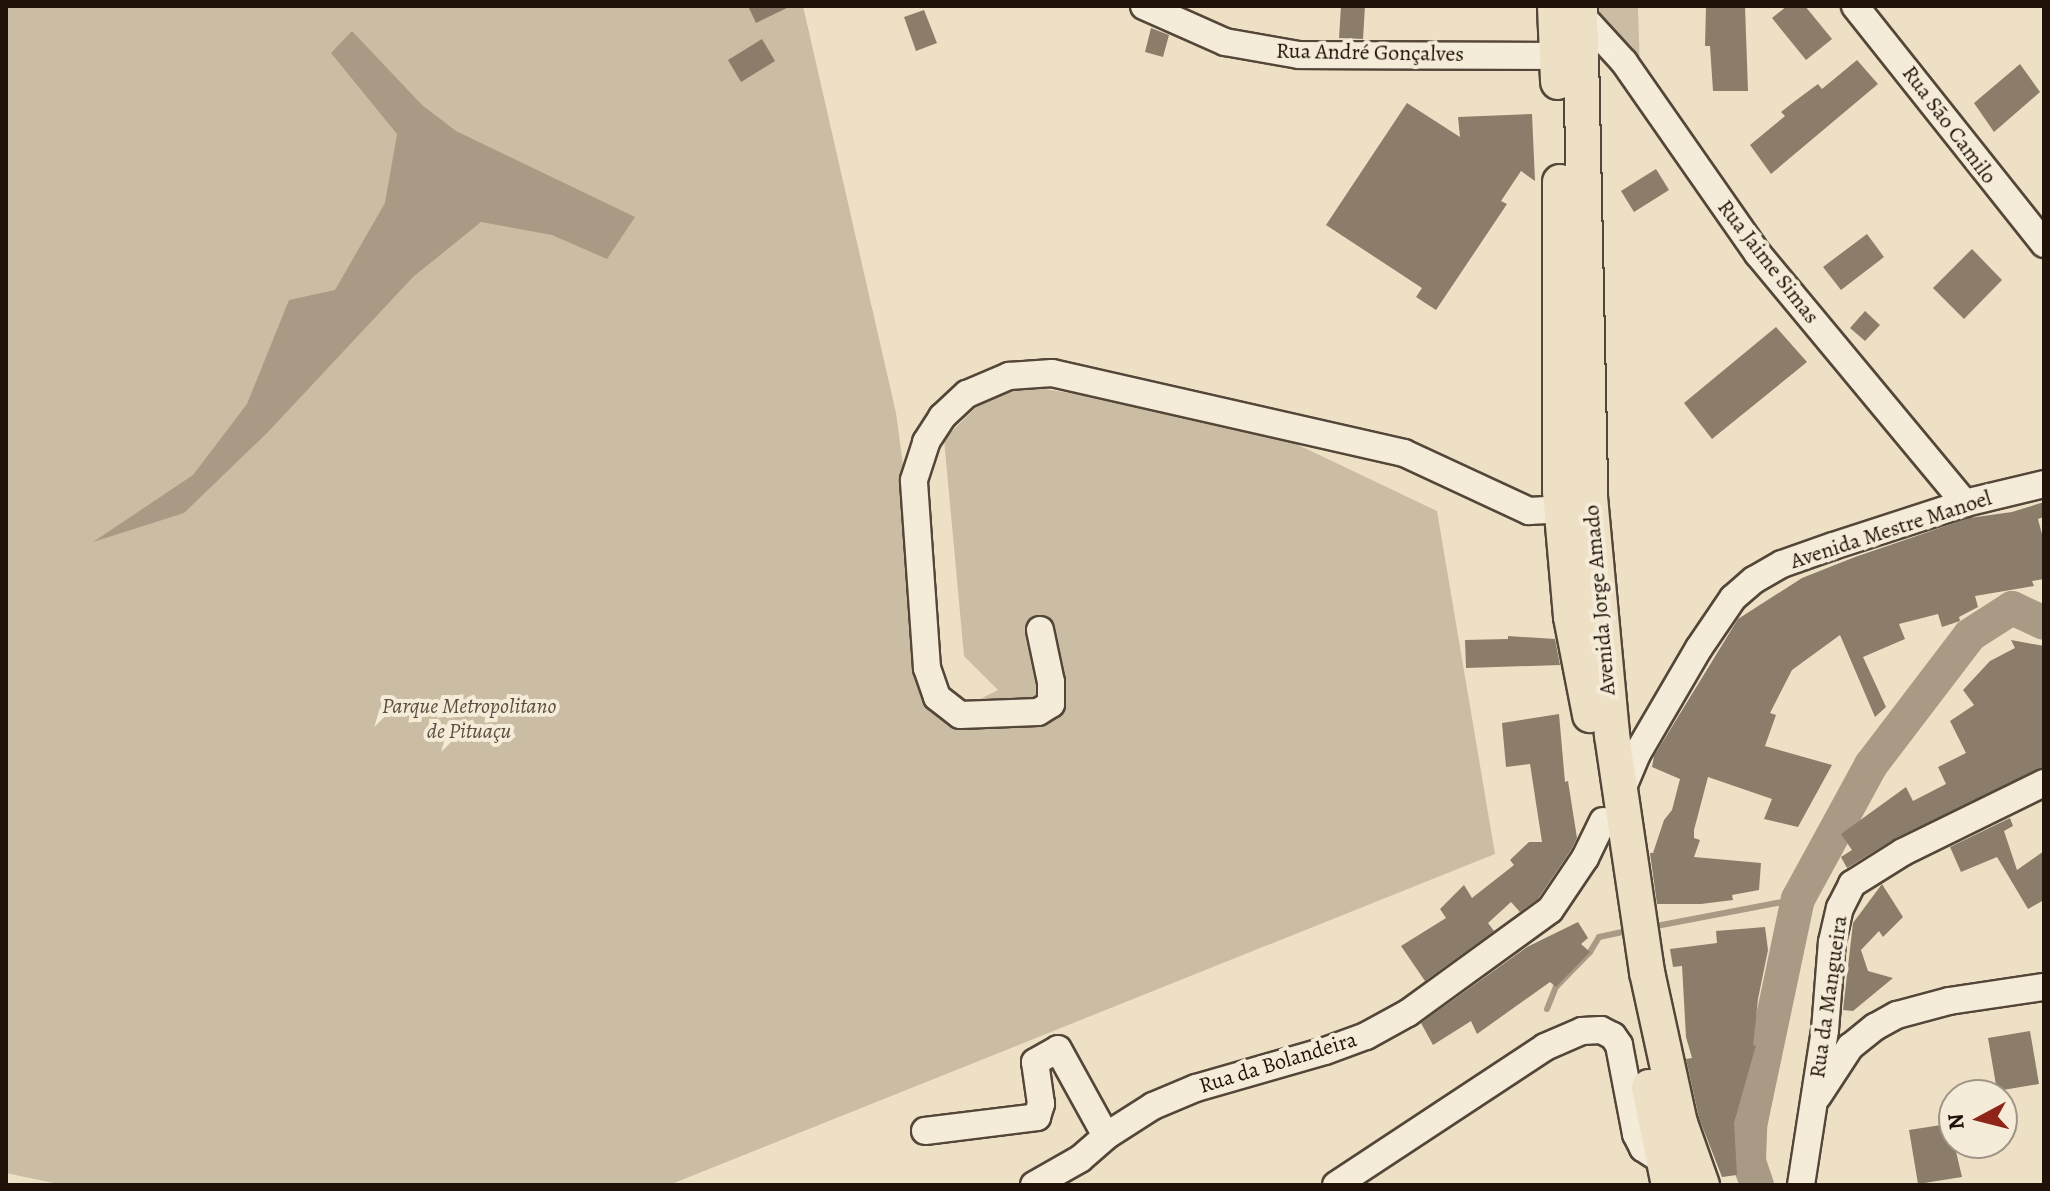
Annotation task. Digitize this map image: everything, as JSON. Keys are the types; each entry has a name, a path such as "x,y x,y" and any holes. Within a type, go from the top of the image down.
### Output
{"main road":[{"name":"Avenida Jorge Amado","path":"1572,9 1557,56 1558,376 1580,552"},
{"name":"Avenida Jorge Amado","path":"1572,9 1590,497 1571,617 1621,792 1623,883 1666,1173"},
{"path":"1558,376 1539,427 1538,510 1555,548 1580,552"},
{"name":"Avenida Jorge Amado","path":"1603,736 1603,821 1623,883"},
{"name":"Avenida Jorge Amado","path":"1638,976 1680,1123 1702,1185"}],"street":[{"name":"Rua André Gonçalves","path":"1144,6 1225,42 1299,55 1557,56"},
{"name":"Rua São Camilo","path":"1855,6 2044,244"},
{"name":"Rua Jaime Simas","path":"1572,9 1624,62 1758,254 1965,503"},
{"path":"1040,630 1051,682 1051,704 1038,712 960,715 937,697 927,668 914,480 926,442 942,417 967,394 1009,376 1052,373 1404,453 1538,510"},
{"name":"Avenida Mestre Manoel","path":"1621,792 1637,754 1699,648 1722,612 1744,588 1782,564 1965,503 2044,484"},
{"name":"Rua da Mangueira","path":"1801,1185 1832,942 1840,908 1852,884 1893,857 2044,783"},
{"name":"Rua da Bolandeira","path":"1034,1185 1080,1159 1106,1136 1153,1106 1196,1088 1325,1051 1366,1036 1408,1013 1550,910 1572,882 1603,821"},
{"path":"1814,1102 1850,1047 1886,1021 1949,1001 2044,987"},
{"path":"1336,1185 1545,1047 1582,1031 1601,1030 1613,1036 1619,1045 1636,1134 1643,1148 1666,1173"},
{"path":"925,1131 1037,1117 1041,1104 1035,1062 1058,1049 1106,1136"}],"green space":[{"name":"Parque Metropolitano de Pituaçu","path":"6,6 803,6 896,413 931,671 966,706 998,690 964,656 944,439 1002,382 1252,423 1437,511 1495,854 669,1185 63,1185 6,1173"},
{"path":"1597,6 1638,6 1640,71 1598,23"}],"shaded area":[{"path":"352,31 422,105 456,131 635,217 607,259 552,235 481,222 413,277 268,432 184,513 93,542 193,475 247,404 289,300 335,290 385,203 397,134 331,53"}],"building":[{"path":"748,6 791,6 756,23"},
{"path":"1341,6 1365,6 1363,39 1339,38"},
{"path":"1706,6 1745,6 1748,91 1713,91 1710,46 1705,46"},
{"path":"1787,6 1805,6 1832,39 1806,60 1772,18"},
{"path":"924,10 937,43 916,51 904,17"},
{"path":"1151,28 1169,35 1163,57 1145,52"},
{"path":"762,39 775,61 741,82 728,60"},
{"path":"1857,60 1878,84 1771,174 1750,145 1785,116 1781,112 1818,84 1822,89"},
{"path":"2020,64 2040,92 1994,132 1974,103"},
{"path":"1407,103 1460,137 1458,117 1532,114 1535,181 1521,171 1501,201 1507,204 1436,310 1416,297 1422,288 1326,225"},
{"path":"1656,169 1669,190 1634,212 1621,191"},
{"path":"1867,234 1884,257 1841,290 1823,267"},
{"path":"1972,249 2002,280 1964,319 1933,288"},
{"path":"1865,311 1880,325 1865,341 1850,328"},
{"path":"1776,327 1807,362 1712,439 1684,403"},
{"path":"2044,502 2044,517 2038,519 2044,542 2044,579 2032,581 2034,586 1975,596 1978,607 1959,617 1960,621 1942,627 1938,614 1899,624 1905,639 1863,657 1886,707 1875,717 1840,635 1792,670 1770,713 1776,715 1765,746 1832,765 1798,827 1764,819 1772,799 1708,777 1694,830 1694,838 1700,840 1694,857 1761,863 1759,890 1732,895 1733,900 1657,904 1650,853 1653,853 1664,820 1672,810 1680,779 1652,767 1654,756 1738,619 1802,578 1855,557 1969,518 2012,512"},
{"path":"1508,636 1555,639 1560,665 1466,668 1465,640 1508,639"},
{"path":"2011,640 2044,646 2044,767 1896,838 1847,868 1841,857 1852,850 1841,834 1906,787 1913,801 1946,784 1938,767 1966,753 1950,721 1974,705 1963,690 1990,661 2015,648"},
{"path":"1559,714 1565,782 1568,781 1577,838 1571,850 1538,899 1520,912 1511,902 1488,923 1494,931 1425,981 1401,946 1446,918 1440,909 1464,885 1472,898 1514,865 1510,860 1529,842 1542,842 1530,764 1506,767 1502,723"},
{"path":"2010,818 2013,826 2004,831 2017,870 2044,851 2044,900 2028,909 1997,857 1961,872 1950,847"},
{"path":"1882,884 1903,917 1883,937 1879,931 1861,950 1868,971 1893,978 1853,1011 1843,1010 1853,923"},
{"path":"1578,922 1588,938 1581,944 1590,952 1556,987 1550,982 1477,1034 1471,1021 1433,1045 1421,1023 1527,947"},
{"path":"1765,927 1768,950 1758,999 1753,1046 1756,1045 1734,1123 1737,1175 1722,1177 1699,1118 1686,1059 1692,1058 1686,1037 1682,966 1673,967 1670,949 1717,943 1716,931"},
{"path":"2030,1031 2039,1084 2018,1088 2018,1079 1995,1079 1988,1038"},
{"path":"1938,1125 1938,1159 1958,1159 1962,1177 1918,1184 1909,1130"}],"waterway":[{"path":"1757,1185 1749,1162 1750,1126 1798,899 1871,765 1970,635 2012,608 2044,623"},
{"path":"1651,927 1798,899"},
{"path":"1547,1009 1556,987 1590,952 1599,937 1628,931"}]}
